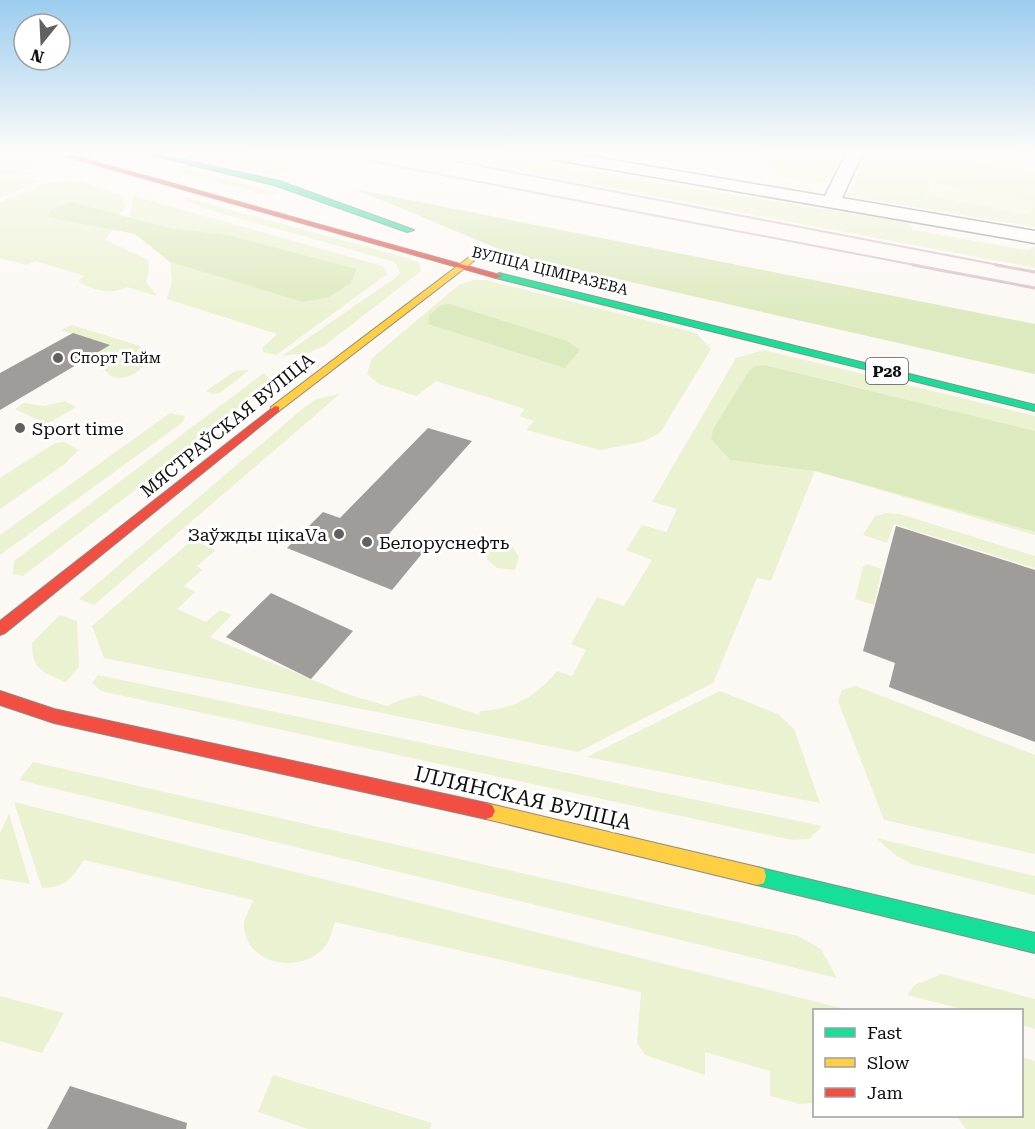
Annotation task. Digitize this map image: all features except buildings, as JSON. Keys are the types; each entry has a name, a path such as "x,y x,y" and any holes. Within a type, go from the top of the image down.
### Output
{"main road":[{"name":"ВУЛІЦА ЦІМІРАЗЕВА","path":"250,207 462,266 1035,408"},
{"path":"344,207 423,234"},
{"name":"ВУЛІЦА ЦІМІРАЗЕВА","path":"473,252 495,259"},
{"name":"МЯСТРАЎСКАЯ ВУЛІЦА","path":"0,629 315,377 462,266 473,252"},
{"name":"ІЛЛЯНСКАЯ ВУЛІЦА","path":"0,698 54,716 518,818 1035,943"}],"street":[{"path":"858,207 1035,237"}],"green space":[{"path":"0,207 125,207 106,240 148,260 149,270 146,282 157,296 127,287 114,291 96,289 78,281 85,276 35,261 26,265 0,258"},
{"path":"58,207 89,207 169,228 227,235 357,269 351,283 329,297 303,302 170,262 135,234 47,217 52,209"},
{"path":"131,207 171,207 383,266 387,274 276,355 263,352 262,348 277,334 167,299 172,281 170,258 135,234 130,215"},
{"path":"200,207 219,207 408,258 419,263 421,271 324,346 308,353 282,356 395,278 400,273 395,262"},
{"path":"397,207 444,207 1035,324 1035,374 534,260 494,247"},
{"path":"711,207 809,207 907,222 913,230 1027,250 1035,246 1035,268"},
{"path":"912,207 1035,207 1035,227"},
{"path":"986,207 1033,207 1030,215"},
{"path":"473,280 486,280 696,333 711,349 660,433 642,442 600,450 526,430 534,421 519,416 525,409 436,381 416,396 379,384 367,374 372,358 460,284"},
{"path":"450,304 567,341 580,350 565,368 428,324 429,315 441,305"},
{"path":"72,325 140,346 148,359 133,374 126,377 113,377 103,366 112,357 96,351 104,345 61,330"},
{"path":"764,350 1035,416 1035,431 766,365 754,366 713,429 711,439 730,460 815,471 771,581 757,578 713,683 578,752 104,658 92,626 192,540 216,550 197,566 202,570 184,586 195,592 177,609 206,622 220,610 232,615 210,637 347,694 387,706 420,695 479,715 480,711 503,708 523,700 541,688 557,671 572,676 586,650 571,644 597,597 624,606 652,560 626,550 642,525 666,532 677,509 652,502 736,358"},
{"path":"765,365 1035,431 1035,532 815,471 730,460 711,439 713,429 749,371 754,366"},
{"path":"249,370 220,393 213,394 206,391 235,371"},
{"path":"264,373 270,380 267,389 23,576 13,574 14,561"},
{"path":"340,394 94,605 79,599 306,406 316,399"},
{"path":"65,401 76,407 47,424 15,409 24,403 44,406"},
{"path":"170,413 185,416 183,422 0,555 0,535"},
{"path":"65,442 78,450 65,464 0,509 0,478 55,443"},
{"path":"815,471 1035,532 1035,535"},
{"path":"886,513 900,514 1035,556 1035,568 894,524 887,543 863,535 875,516"},
{"path":"489,539 512,546 519,557 515,570 497,568 487,559"},
{"path":"867,564 882,569 874,605 855,599 863,567"},
{"path":"60,615 77,621 79,667 66,682 40,669 34,660 32,643"},
{"path":"98,675 822,826 809,839 792,840 101,691 92,683"},
{"path":"856,686 1035,755 1035,854 884,820 838,701 842,690"},
{"path":"720,691 778,714 794,729 820,803 587,757"},
{"path":"33,762 798,936 821,949 837,978 19,780"},
{"path":"14,802 842,1009 813,1009 813,1103 800,1104 770,1096 770,1071 705,1052 705,1075 645,1055 637,1043 641,992 335,922 327,944 318,954 292,963 279,962 255,951 248,940 244,924 253,900 84,860 63,884 42,888"},
{"path":"9,814 30,884 0,879 0,833"},
{"path":"876,838 1035,876 1035,895 911,864 894,854"},
{"path":"942,974 1035,999 1035,1029 1023,1025 1023,1009 962,1009 907,995 915,985"},
{"path":"0,996 64,1013 42,1053 0,1041"},
{"path":"1023,1057 1035,1061 1035,1129 966,1129 957,1117 1023,1117"},
{"path":"273,1075 432,1123 430,1129 308,1129 258,1112"}],"railway":[{"path":"609,207 920,266"},
{"path":"694,207 1004,266"},
{"path":"913,265 1035,288"},
{"path":"996,265 1035,272"}],"traffic: fast":[{"path":"344,207 410,230"},
{"path":"499,276 1035,408"},
{"path":"757,876 1035,943"}],"traffic: slow":[{"path":"275,409 479,254"},
{"path":"486,811 757,876"}],"traffic: jam":[{"path":"250,207 499,276"},
{"path":"0,629 275,409"},
{"path":"0,698 54,716 486,811"}],"place":[{"name":"Спорт Тайм","path":"58,358"},
{"name":"Sport time","path":"20,428"},
{"name":"Заўжды цікаVа","path":"339,534"},
{"name":"Белоруснефть","path":"367,542"}]}
